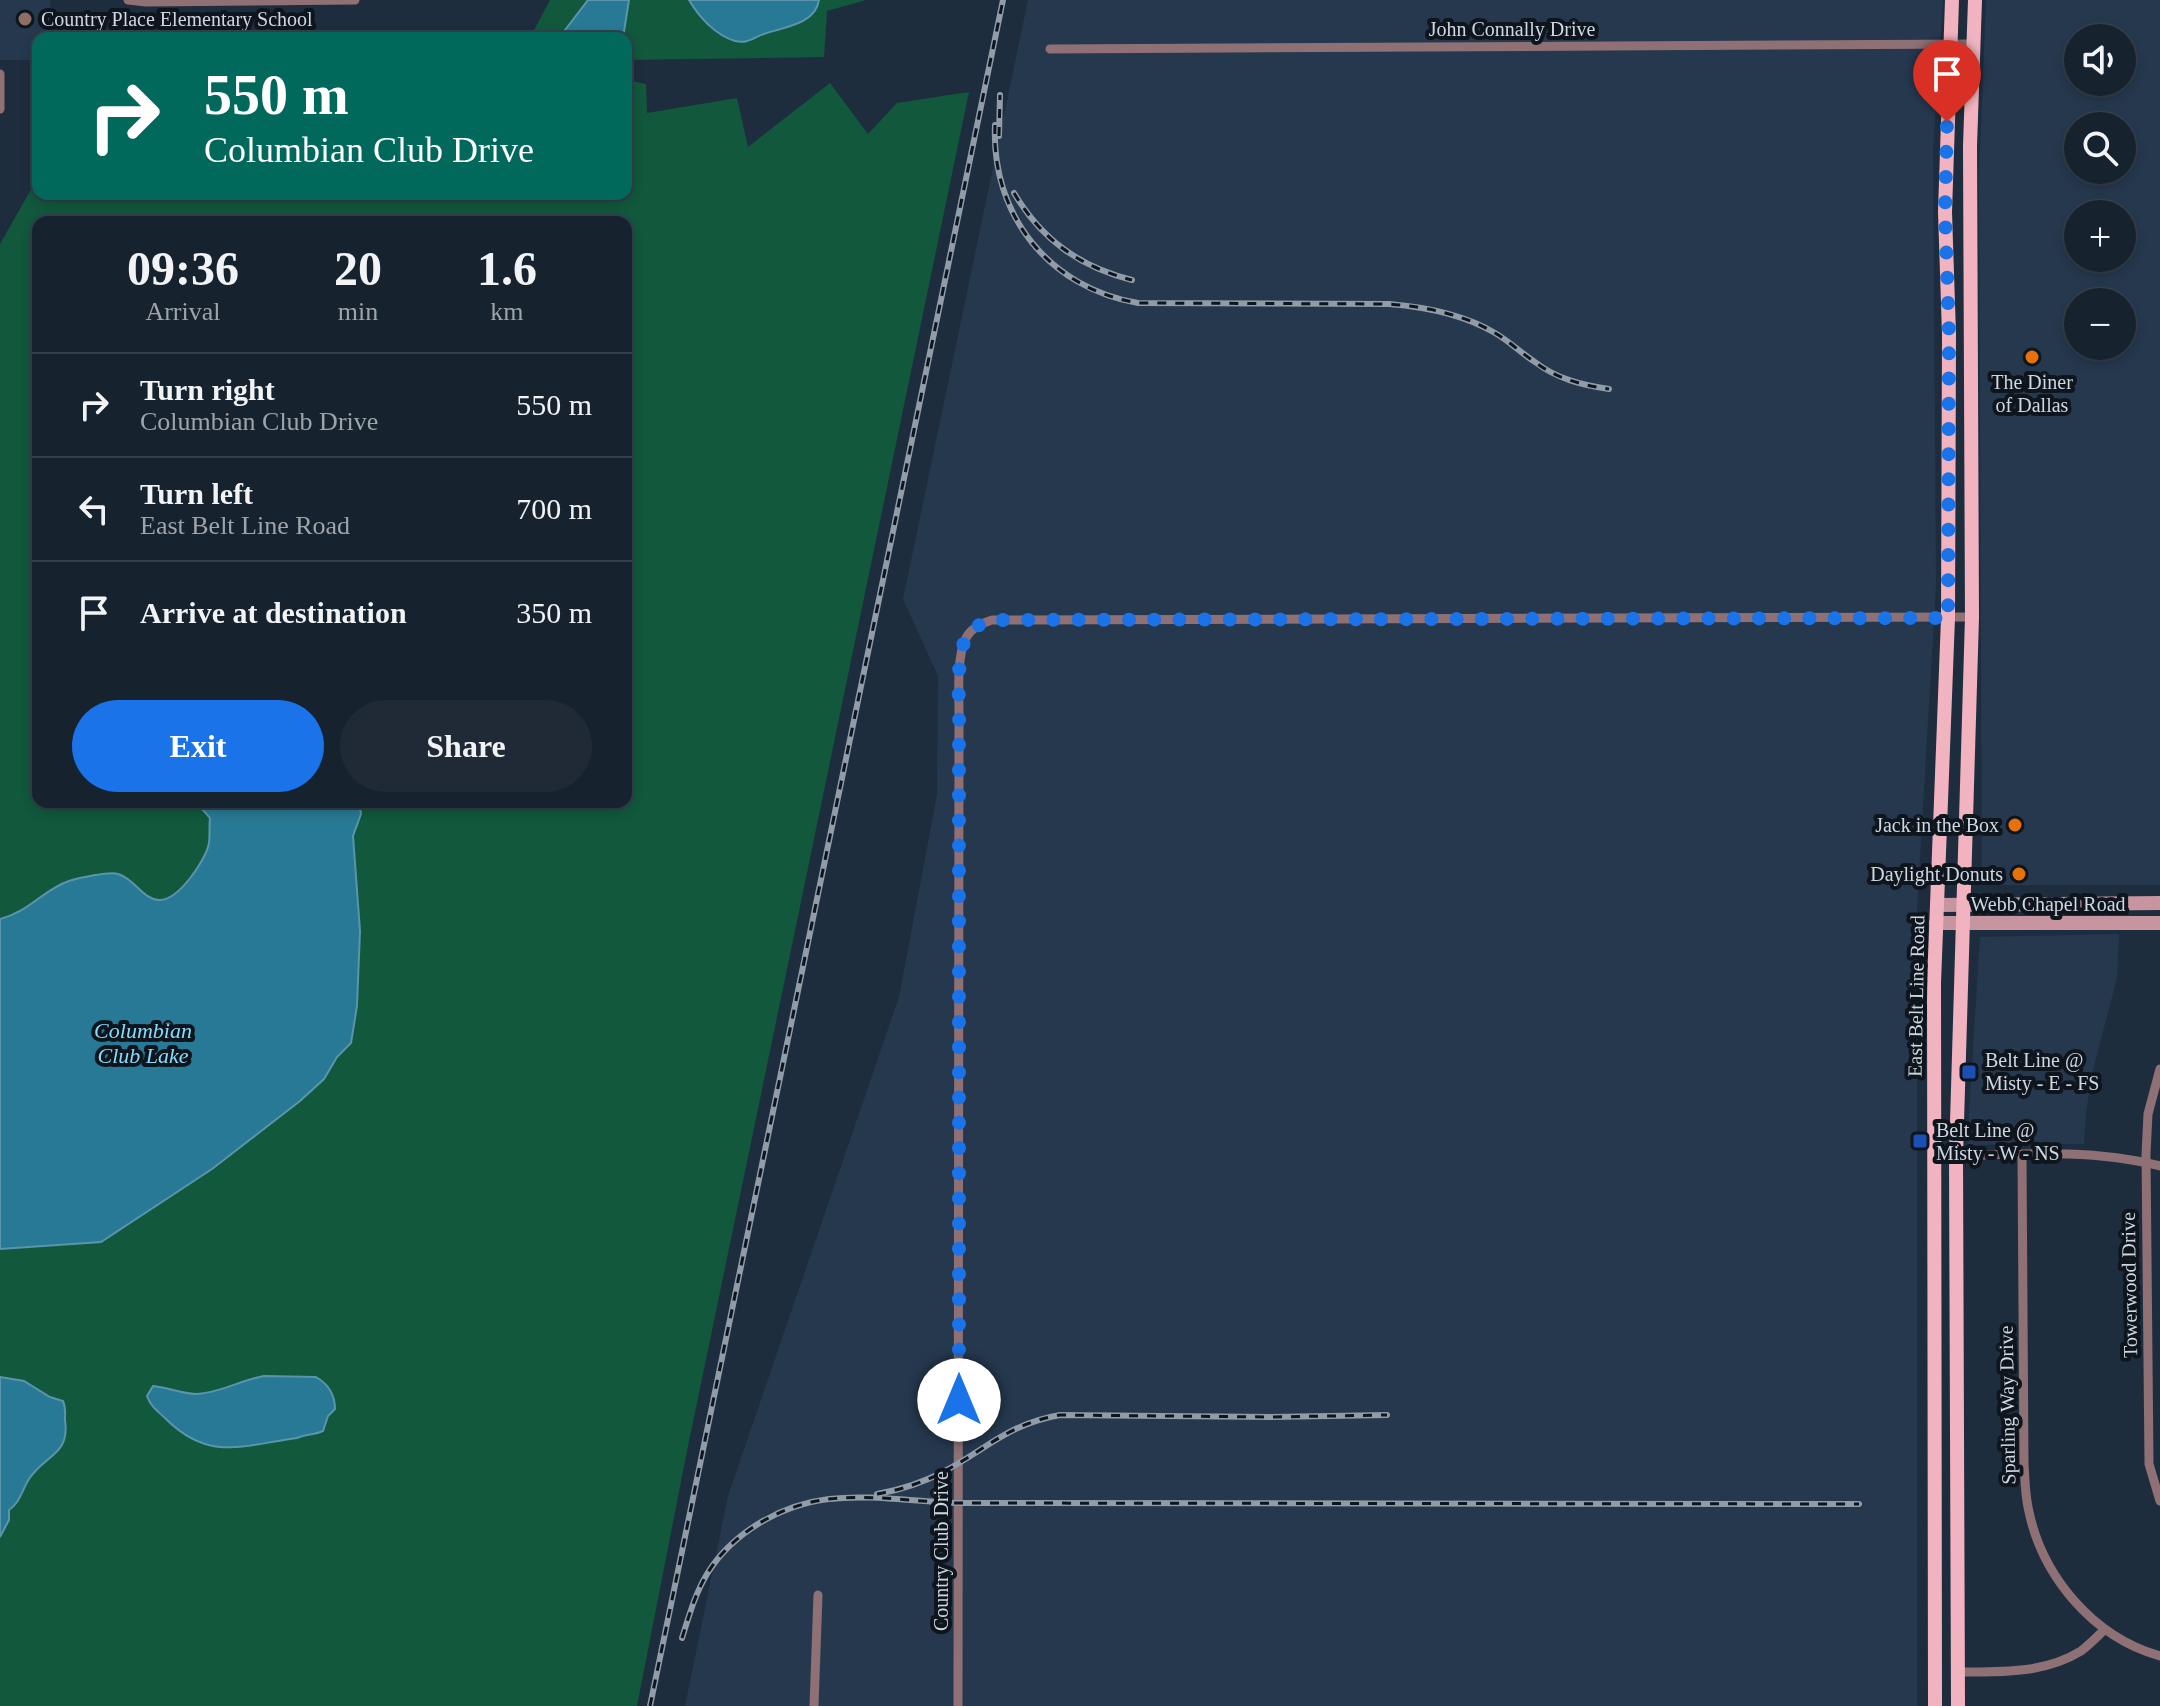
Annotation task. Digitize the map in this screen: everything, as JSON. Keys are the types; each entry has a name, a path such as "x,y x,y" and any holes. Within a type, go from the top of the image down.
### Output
{"main road":[{"name":"East Belt Line Road","path":"1935,1706 1933,1157 1936,923 1948,618 1949,334 1945,212 1952,0"},
{"path":"1958,1706 1956,1156 1972,617 1970,146 1975,0"},
{"path":"1949,334 1970,334"},
{"name":"Webb Chapel Road","path":"1937,905 2160,903"},
{"path":"2033,905 2033,924"},
{"name":"Webb Chapel Road","path":"1936,923 2160,923"},
{"path":"1933,1469 1957,1469"}],"street":[{"path":"128,0 355,0"},
{"name":"John Connally Drive","path":"1050,49 1974,44"},
{"path":"0,74 0,109"},
{"path":"1948,618 1972,617"},
{"name":"Country Club Drive","path":"958,1706 959,729 961,664 965,639 971,631 992,620 1948,618"},
{"name":"Towerwood Drive","path":"2160,1069 2148,1114 2146,1162 2149,1464 2160,1501"},
{"path":"1933,1157 2022,1155 2119,1158 2160,1166"},
{"name":"Sparling Way Drive","path":"2022,1155 2024,1464 2028,1508 2035,1532 2054,1573 2073,1601 2104,1630 2160,1656"},
{"path":"814,1706 818,1595"},
{"path":"1958,1672 2002,1673 2034,1668 2081,1650 2104,1630"}],"shaded area":[{"name":"Country Place Elementary School","path":"0,0 50,0 50,32 32,32 32,60 0,60"},
{"path":"1028,0 1943,0 1933,149 1936,586 1917,909 1917,1706 685,1706 728,1496 899,997 937,795 938,676 903,599"},
{"path":"1986,0 2160,0 2160,885 1982,885 1979,177"},
{"path":"2119,934 2117,978 2093,1070 2084,1144 1967,1145 1980,937"}],"green space":[{"path":"550,0 866,0 827,11 824,57 632,60 632,32 533,32"},
{"path":"632,81 646,84 647,113 737,98 748,147 830,83 868,134 897,103 969,92 687,1451 637,1706 0,1706 0,244 32,188 32,200 632,200"}],"water":[{"path":"588,0 629,0 624,32 564,32"},
{"path":"689,0 819,0 805,20 743,42 714,30"},
{"name":"Columbian Club Lake","path":"201,808 360,808 361,814 353,836 360,931 357,1006 351,1043 337,1057 324,1079 300,1101 212,1169 101,1242 0,1249 0,919 20,911 60,885 101,874 124,876 153,899 166,899 182,887 197,869 209,843 210,818"},
{"path":"264,1376 316,1377 324,1383 330,1390 335,1409 328,1416 323,1431 244,1446 213,1446 183,1433 155,1409 147,1396 153,1386 196,1394"},
{"path":"0,1377 24,1381 63,1401 66,1432 60,1447 29,1479 9,1510 9,1520 0,1537"}],"railway":[{"path":"650,1706 1003,0"},
{"path":"999,136 1000,95"},
{"path":"995,125 996,158 1003,189 1015,217 1032,242 1053,264 1078,282 1106,295 1138,303 1389,304 1430,309 1483,326 1561,377 1609,389"},
{"path":"1014,193 1037,225 1064,249 1096,268 1132,280"},
{"path":"877,1494 927,1480 1026,1424 1060,1415 1387,1415"},
{"path":"682,1638 707,1574 730,1546 759,1523 775,1515 793,1507 829,1499 877,1498 958,1503 1859,1504"}],"place":[{"name":"Country Place Elementary School","path":"25,19"},
{"name":"The Diner of Dallas","path":"2032,357"},
{"name":"Jack in the Box","path":"2015,825"},
{"name":"Daylight Donuts","path":"2019,874"},
{"name":"Belt Line @ Misty - E - FS","path":"1969,1072"},
{"name":"Belt Line @ Misty - W - NS","path":"1920,1141"}],"route":[{"path":"959,1400 959,729 961,664 965,639 971,631 992,620 1948,618 1947,122"}]}
